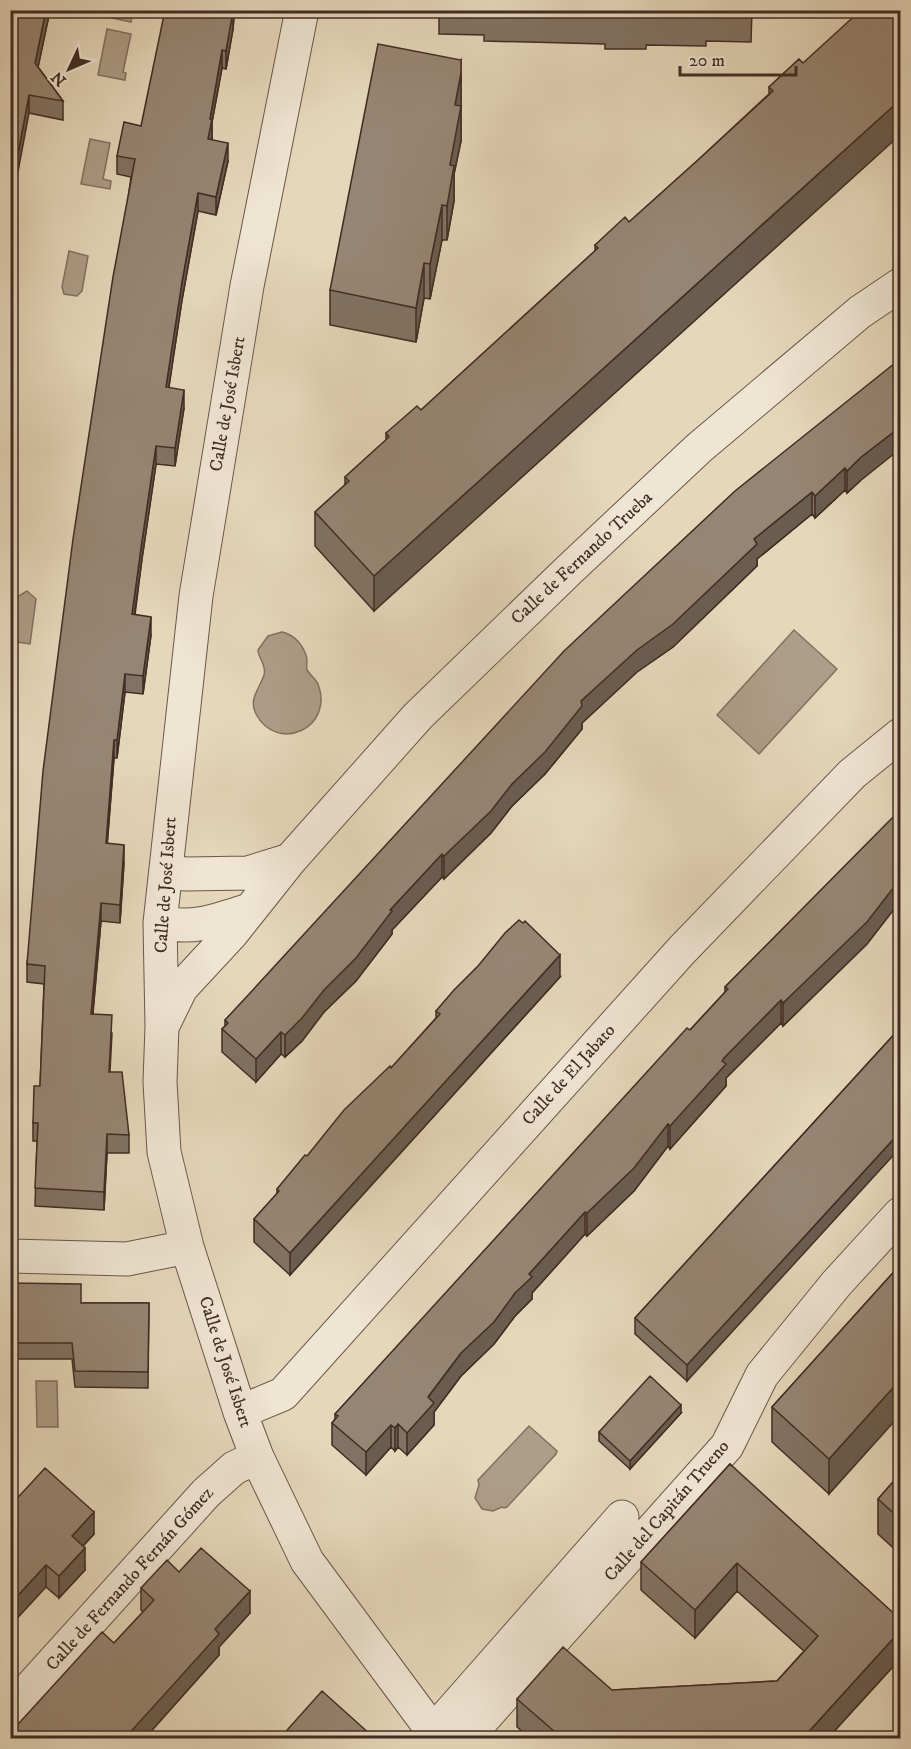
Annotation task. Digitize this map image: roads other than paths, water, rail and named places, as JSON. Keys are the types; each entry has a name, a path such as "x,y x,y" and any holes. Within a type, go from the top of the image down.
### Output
{"street":[{"name":"Calle de José Isbert","path":"302,10 247,286 195,596 160,923 162,1026 160,1082 164,1152 187,1247 240,1412 257,1457 307,1561 444,1736"},
{"name":"Calle de Fernando Trueba","path":"162,1026 181,988 232,933 290,860 418,716 699,448 860,312 900,285"},
{"name":"Calle de El Jabato","path":"240,1412 283,1394 682,950 852,774 900,735"},
{"path":"166,872 248,873 290,860"},
{"path":"160,923 198,926 249,910"},
{"name":"Calle del Capitán Trueno","path":"444,1736 475,1728 727,1446 762,1375 836,1284 900,1214"},
{"path":"10,1256 127,1258 187,1247"},
{"name":"Calle de Fernando Fernán Gómez","path":"10,1710 206,1494 234,1468 257,1457"},
{"path":"444,1736 622,1517"}]}
